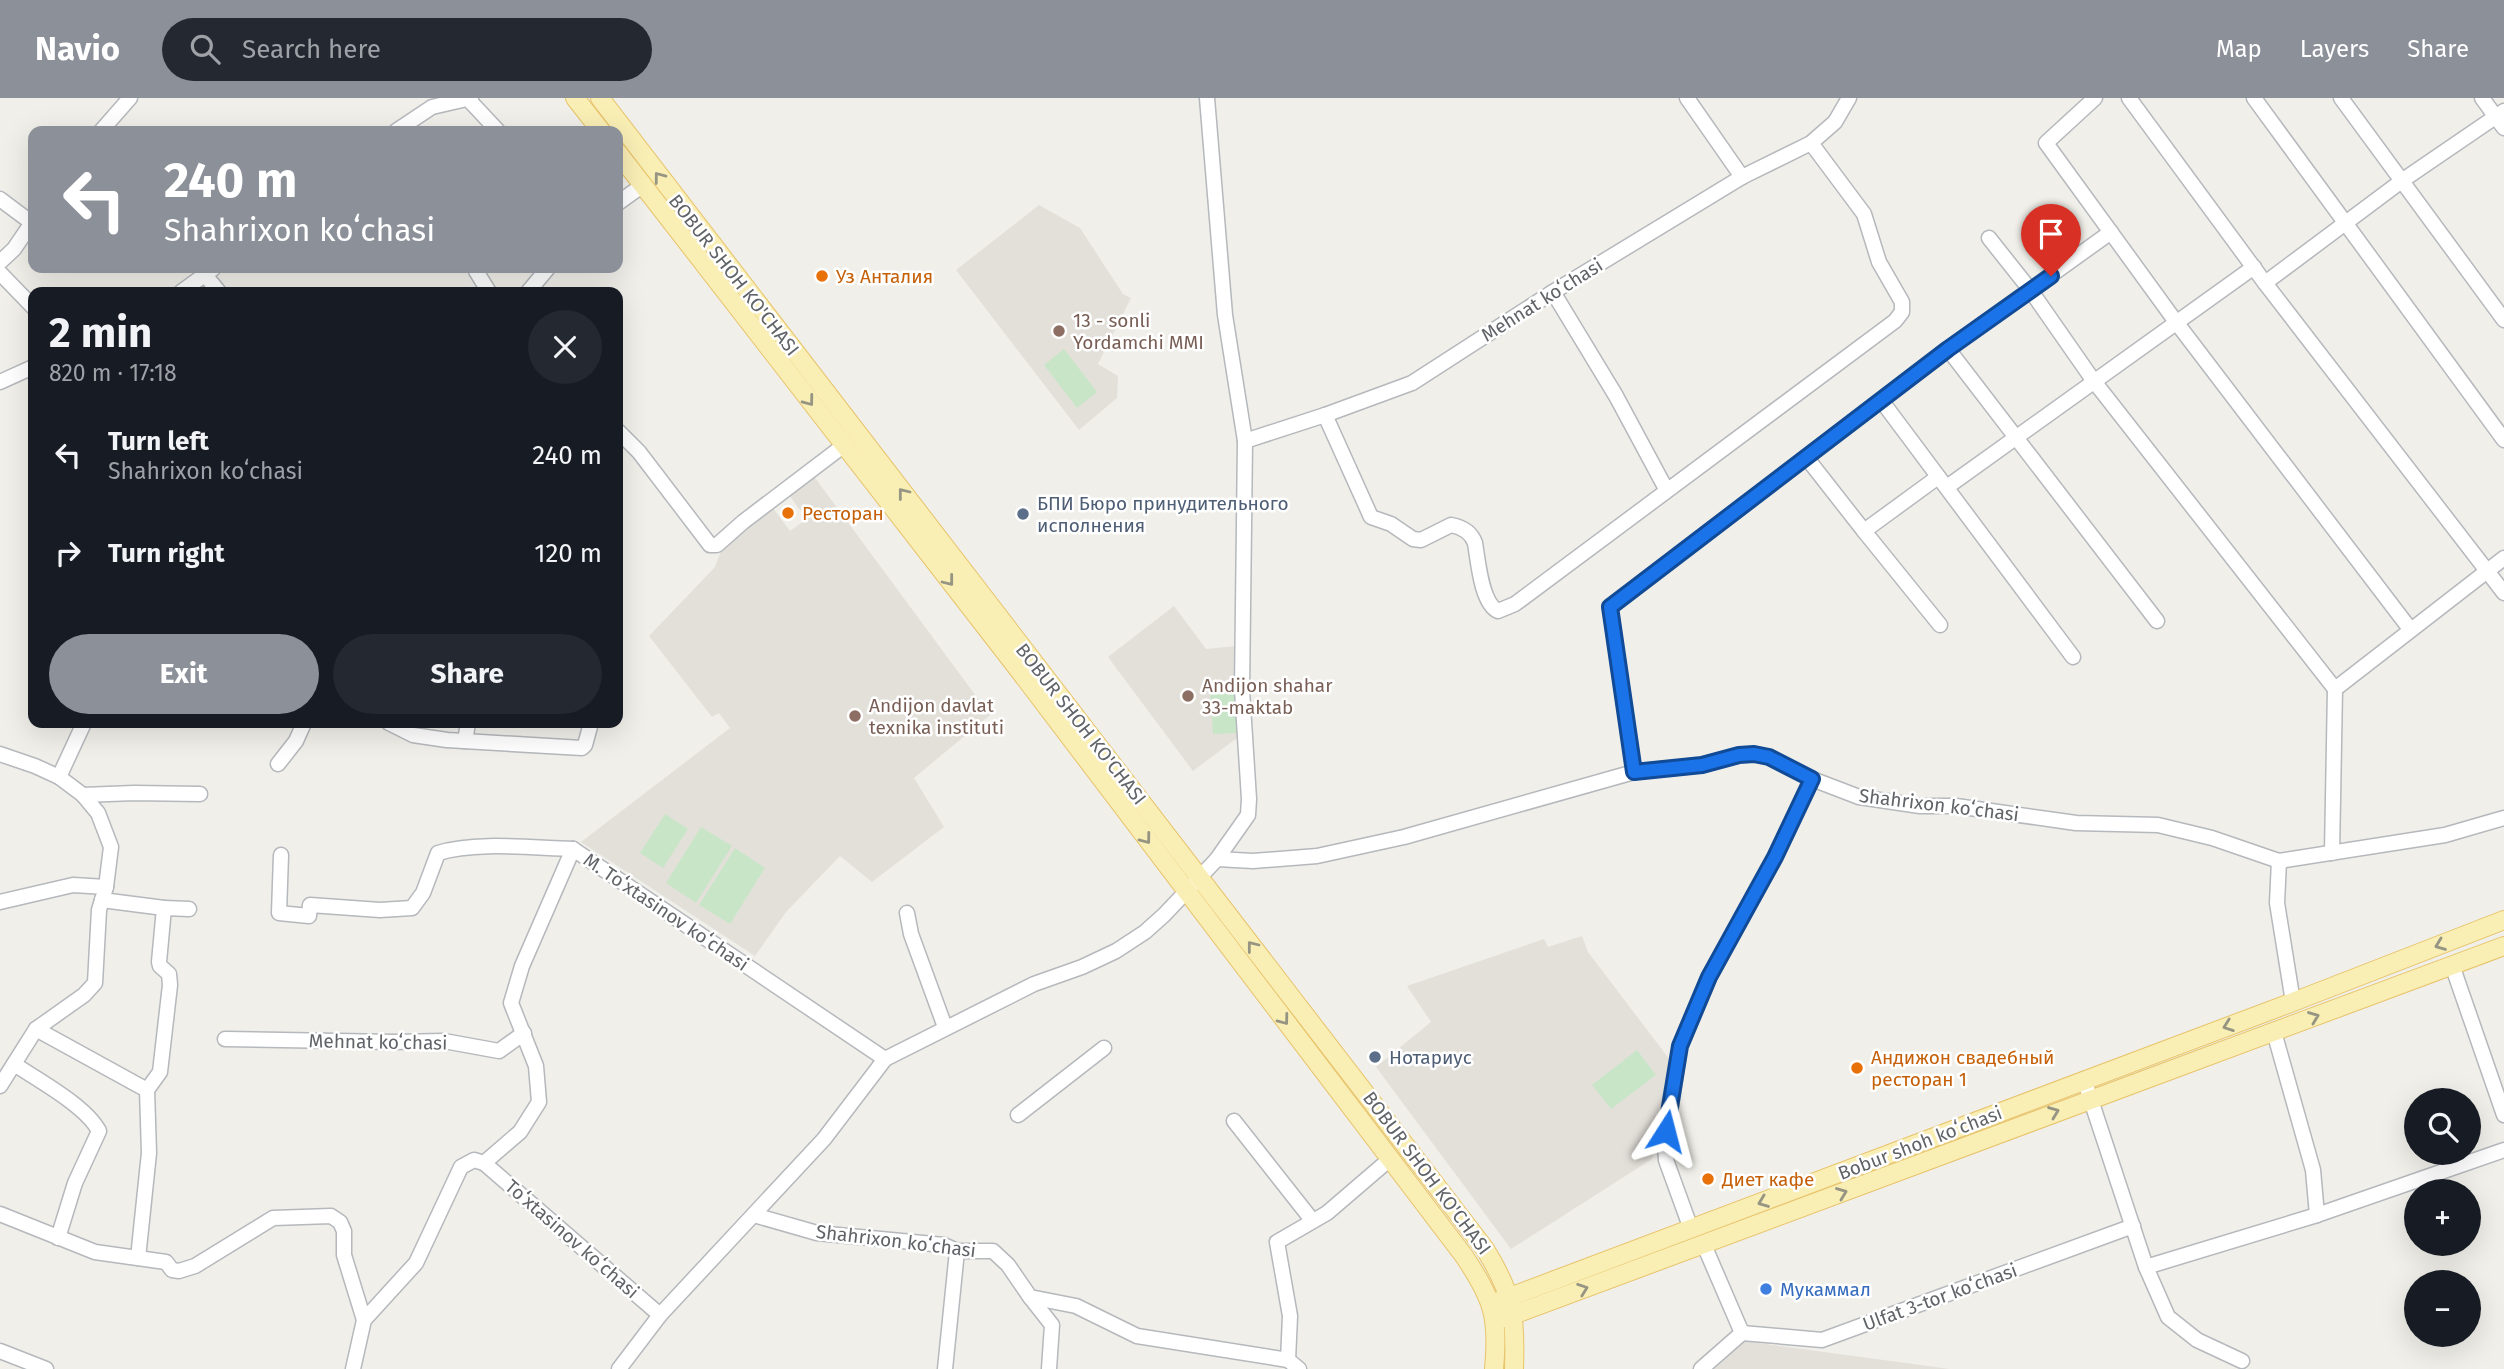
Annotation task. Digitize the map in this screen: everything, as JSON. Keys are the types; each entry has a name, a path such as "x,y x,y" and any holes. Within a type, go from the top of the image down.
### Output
{"main road":[{"path":"575,98 597,126"},
{"name":"BOBUR SHOH KO'CHASI","path":"600,98 622,126"},
{"name":"BOBUR SHOH KO'CHASI","path":"623,128 1485,1249 1499,1272 1512,1306 1514,1369"},
{"name":"BOBUR SHOH KO'CHASI","path":"623,159 1015,665 1464,1256 1487,1291 1493,1312 1494,1369"},
{"name":"Bobur shoh koʻchasi","path":"1548,1293 1691,1229 2504,920"},
{"name":"Bobur shoh koʻchasi","path":"1493,1312 1704,1245 2091,1098 2504,946"}],"street":[{"path":"105,126 130,98"},
{"path":"619,1369 660,1315 824,1139 886,1059 1034,984 1082,967 1116,951 1145,932 1217,859 1248,815 1242,690 1245,441 1225,315 1207,98"},
{"path":"1687,98 1742,177"},
{"name":"Mehnat koʻchasi","path":"1245,441 1412,383 1553,292 1742,177 1811,143 1835,122 1849,98"},
{"path":"2095,98 2046,142 2176,322 2410,629"},
{"path":"2129,98 2265,283 2504,593"},
{"path":"2254,98 2504,440"},
{"path":"2342,98 2504,320"},
{"path":"2265,283 2403,180 2501,119 2482,98"},
{"path":"404,126 432,107 470,99 494,126"},
{"path":"1325,415 1371,517 1391,524 1413,539 1420,540 1451,525 1466,530 1475,543 1485,596 1490,606 1497,611 1515,604 1895,321 1902,312 1902,302 1879,262 1864,214 1811,143"},
{"path":"623,199 643,185"},
{"path":"0,199 28,219"},
{"path":"0,262 14,249 28,229"},
{"path":"1634,772 1610,607 1948,349 2111,232"},
{"path":"1989,239 2031,291 2093,380 2335,689 2332,853"},
{"path":"1864,531 2014,438 2254,267"},
{"path":"0,273 28,302"},
{"path":"188,287 206,273"},
{"path":"532,287 544,273"},
{"path":"1553,292 1616,396 1666,489"},
{"path":"1948,349 2157,621"},
{"path":"0,382 28,369"},
{"path":"1881,400 2073,657"},
{"path":"623,436 639,452 710,545 717,545 843,446"},
{"path":"1806,457 1940,625"},
{"path":"2335,689 2504,558"},
{"path":"59,777 82,728"},
{"path":"278,764 296,741 302,728"},
{"path":"399,728 413,735 465,741 582,748 590,728"},
{"path":"465,741 467,728"},
{"path":"0,754 59,777 83,795 98,813 111,847 99,910 95,983 84,996 36,1029 0,1086"},
{"name":"Shahrixon koʻchasi","path":"1217,859 1253,861 1317,856 1404,837 1634,772 1702,765 1739,755 1754,754 1769,757 1812,779 1859,796 1920,806 1956,806 2076,824 2158,825 2212,838 2279,860 2445,835 2504,818"},
{"path":"1691,1229 1666,1160 1665,1145 1680,1046 1709,977 1775,857 1812,779"},
{"path":"83,795 200,794"},
{"path":"281,855 279,913 309,916 310,905 380,910 412,908 423,893 438,853 448,850 501,847 573,849"},
{"name":"M. Toʻxtasinov koʻchasi","path":"353,1369 364,1320 416,1263 461,1167 474,1160 484,1163 520,1132 539,1102 539,1078 511,1003 522,966 573,849 886,1059"},
{"path":"2279,860 2277,903 2293,1002"},
{"path":"0,902 73,885 164,908 189,909"},
{"path":"138,1258 149,1153 147,1090 160,1072 170,985 169,974 166,969 160,967 159,962 164,908"},
{"path":"907,913 911,934 945,1027"},
{"path":"2452,965 2504,1115"},
{"path":"36,1029 147,1090"},
{"path":"2274,1032 2314,1170 2317,1215"},
{"name":"Mehnat koʻchasi","path":"225,1039 393,1042 436,1040 499,1051 524,1033"},
{"path":"1018,1115 1104,1048"},
{"path":"14,1064 58,1093 95,1123 99,1131 75,1183 58,1238"},
{"path":"2084,1079 2146,1267 2168,1317 2197,1340 2242,1361"},
{"path":"1234,1121 1312,1220"},
{"path":"2146,1267 2317,1215 2504,1150"},
{"path":"1030,1297 1076,1306 1137,1336 1294,1364 1290,1316 1276,1242 1327,1213 1390,1159"},
{"name":"Toʻxtasinov koʻchasi","path":"484,1163 660,1315"},
{"path":"0,1214 95,1252 166,1262 172,1270 178,1271 195,1266 273,1218 331,1216 340,1222 344,1231 344,1255 364,1320"},
{"name":"Shahrixon koʻchasi","path":"754,1215 817,1233 944,1244 957,1251 993,1251 1008,1265 1030,1297"},
{"name":"Ulfat 3-tor koʻchasi","path":"1742,1333 1822,1340 2133,1226"},
{"path":"1701,1369 1742,1333 1704,1245"},
{"path":"944,1369 957,1251"},
{"path":"1030,1297 1052,1325 1049,1369"},
{"path":"0,1351 46,1369"}],"shaded area":[{"name":"13 - sonli Yordamchi MMI","path":"1039,205 1080,228 1123,294 1131,298 1098,364 1118,376 1117,398 1079,430 956,270"},
{"name":"Andijon davlat texnika instituti","path":"813,475 990,715 914,778 944,827 872,882 840,856 786,912 755,956 581,842 730,728 719,713 712,717 649,636 715,567 722,548 773,508 790,531 807,519 789,495"},
{"name":"Andijon shahar 33-maktab","path":"1174,606 1206,649 1236,646 1241,735 1193,771 1108,657"},
{"path":"1582,936 1588,952 1670,1060 1652,1159 1511,1249 1376,1067 1431,1022 1407,986 1544,939 1548,947"},
{"path":"1736,1340 1950,1369 1704,1369"}],"green space":[{"path":"1064,349 1097,392 1077,408 1044,365"},
{"path":"1234,686 1238,733 1213,734 1210,688"},
{"path":"665,814 688,829 663,868 640,853"},
{"path":"701,827 732,846 696,903 666,883"},
{"path":"735,848 765,868 730,924 699,905"},
{"path":"1637,1050 1656,1075 1611,1109 1592,1085"}],"place":[{"name":"Уз Анталия","path":"822,276"},
{"name":"13 - sonli Yordamchi MMI","path":"1059,331"},
{"name":"Ресторан","path":"788,513"},
{"name":"БПИ Бюро принудительного исполнения","path":"1023,514"},
{"name":"Andijon shahar 33-maktab","path":"1188,696"},
{"name":"Andijon davlat texnika instituti","path":"855,716"},
{"name":"Нотариус","path":"1375,1057"},
{"name":"Андижон свадебный ресторан 1","path":"1857,1068"},
{"name":"Диет кафе","path":"1708,1179"},
{"name":"Мукаммал","path":"1766,1289"}],"route":[{"path":"1666,1131 1680,1046 1709,977 1775,857 1812,779 1769,757 1754,754 1739,755 1702,765 1634,772 1610,607 1948,349 2051,276"}]}
